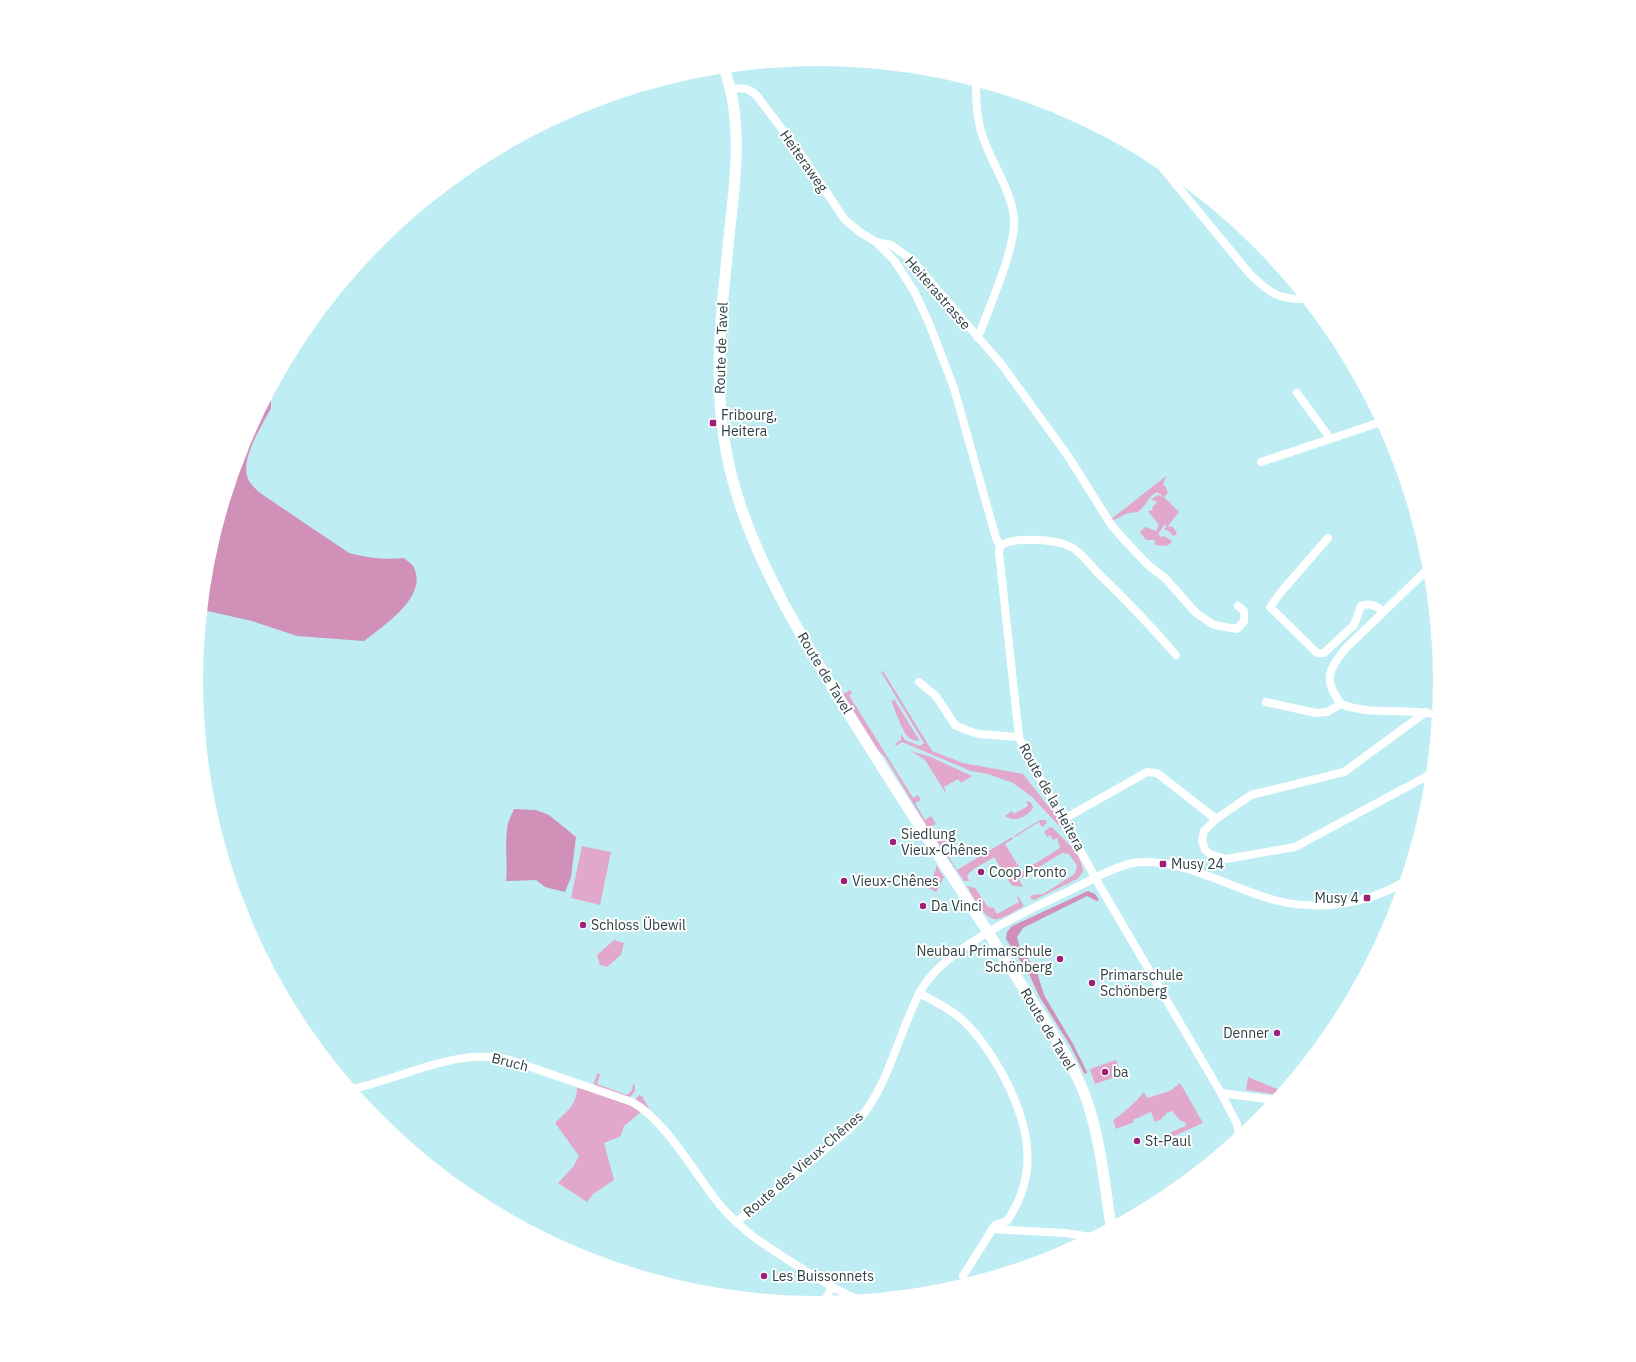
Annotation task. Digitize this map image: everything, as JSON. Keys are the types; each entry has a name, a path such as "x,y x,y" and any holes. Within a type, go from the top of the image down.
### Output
{"main road":[{"name":"Route de Tavel","path":"725,73 736,123 737,160 719,344 718,378 723,438 738,498 762,559 808,646 862,736 1066,1056 1084,1092 1095,1128 1110,1222"}],"street":[{"path":"976,87 977,115 980,130 1011,204 1014,224 1012,241 1006,260 981,330 977,337"},
{"name":"Heiteraweg","path":"730,89 749,89 757,96 803,157 845,220 861,233 876,242"},
{"path":"1170,177 1244,267 1262,286 1280,297 1292,300 1300,299"},
{"name":"Heiterastrasse","path":"876,242 891,245 912,260 1002,365 1038,412 1068,456 1112,526 1148,565 1165,578 1196,613 1214,625 1237,629 1244,621 1244,611 1238,606"},
{"name":"Heiterastrasse","path":"876,242 904,274 929,323 954,388 996,538 1000,546"},
{"path":"1297,393 1330,438"},
{"path":"1261,462 1376,423"},
{"path":"1328,538 1281,592 1270,607 1311,649 1317,653 1324,653 1354,625 1361,606 1372,604 1384,611"},
{"path":"1000,546 1004,543 1012,541 1039,539 1053,540 1073,548 1148,622 1176,655"},
{"name":"Route de la Heitera","path":"1000,546 998,552 1003,603 1019,737 1036,774 1064,819 1179,1024 1221,1093 1237,1124 1238,1130"},
{"path":"1423,574 1346,648 1334,663 1330,671 1330,687 1333,694 1341,704 1359,710 1407,710 1432,713"},
{"path":"919,682 936,696 955,725 979,734 1019,737"},
{"path":"1266,702 1316,713 1327,712 1341,704"},
{"path":"1425,777 1295,846 1226,858 1210,854 1205,850 1202,840 1204,831 1216,819 1251,795 1344,772 1426,712"},
{"path":"1064,819 1147,772 1157,773 1216,819"},
{"name":"Route des Vieux-Chênes","path":"736,1222 812,1160 861,1117 882,1080 923,987 948,959 988,932 1031,909 1096,877 1133,863 1163,864 1204,874 1280,901 1302,905 1346,904 1387,891 1398,885"},
{"path":"920,993 958,1016 984,1045 1006,1080 1025,1126 1028,1155 1026,1173 1021,1194 1007,1221 995,1224 963,1276"},
{"name":"Bruch","path":"357,1087 455,1060 485,1056 498,1057 514,1061 632,1102 642,1108 659,1123 718,1203 755,1239 832,1287 848,1295"},
{"path":"1221,1093 1268,1099"},
{"path":"992,1229 1083,1236"},
{"path":"827,1296 832,1287"}],"shaded area":[{"path":"271,400 271,408 254,441 247,459 247,476 251,484 263,495 349,553 376,558 404,558 413,566 417,577 415,588 410,599 402,609 392,619 364,641 297,636 252,621 207,611 215,561 224,522 236,483 250,446"},
{"path":"1166,476 1163,485 1166,487 1168,493 1164,497 1157,492 1151,496 1138,512 1128,513 1112,521 1110,520"},
{"path":"1158,495 1164,497 1179,512 1168,526 1173,527 1177,533 1176,535 1173,536 1169,531 1165,530 1164,529 1167,526 1164,525 1158,534 1161,537 1164,536 1172,541 1166,546 1155,545 1154,540 1146,540 1140,532 1145,527 1156,531 1159,525 1148,511 1153,510 1152,508 1157,502 1151,499"},
{"path":"883,671 932,751 963,763 1023,774 1048,806 1051,805 1065,832 1032,797 1013,783 988,774 971,771 902,742 896,746 895,744 901,740 901,734 905,740 920,746 924,743 881,672"},
{"path":"850,690 852,693 849,695 913,798 918,795 921,800 915,803 925,820 931,816 936,824 928,828 885,757 877,749 843,694"},
{"path":"894,699 919,741 911,739 905,734 892,702"},
{"path":"911,751 931,757 972,776 961,783 958,779 944,787 945,792 925,760"},
{"path":"1026,801 1030,802 1033,807 1027,814 1016,819 1005,816 1012,811 1014,814 1028,806"},
{"path":"514,809 536,810 549,815 576,837 571,877 565,892 545,887 536,880 506,881 506,845 508,822"},
{"path":"1040,820 1045,820 1047,823 1042,827 1039,822 1015,837 1014,836"},
{"path":"1050,827 1053,828 1072,847 1082,865 1083,872 1077,879 1034,900 1030,898 1032,895 1043,894 1075,874 1077,866 1069,854 1062,853 1019,879 1023,887 1013,886 1010,883 994,857 972,870 967,875 969,881 964,881 938,843 939,839 944,836 946,837 948,840 941,844 957,870 1012,837 1013,839 1005,844 1022,872 1060,848 1057,838 1053,840 1050,835 1047,837 1044,832"},
{"path":"582,846 611,852 600,905 571,898"},
{"path":"936,865 944,877 936,892 928,888 936,869"},
{"path":"967,886 975,888 988,907 994,908 997,914 1019,902 1017,898 1018,896 1024,906 1005,917 993,919 984,913"},
{"path":"1088,891 1095,894 1099,900 1097,901 1087,896 1023,928 1017,937 1019,945 1037,972 1044,995 1073,1044 1087,1072 1086,1074 1084,1073 1070,1045 1039,996 1029,974 1006,939 1007,932 1012,926"},
{"path":"614,940 624,943 621,955 607,967 600,965 597,955"},
{"name":"ba","path":"1116,1060 1121,1075 1095,1084 1090,1069"},
{"path":"599,1073 600,1075 597,1084 627,1095 632,1090 633,1084 635,1085 635,1091 630,1097 626,1098 593,1086 597,1074"},
{"path":"1248,1077 1277,1089 1273,1094 1246,1090"},
{"path":"1180,1083 1203,1123 1172,1137 1170,1135 1171,1132 1186,1126 1185,1122 1181,1121 1172,1111 1166,1113 1162,1119 1155,1122 1151,1112 1133,1120 1134,1122 1116,1129 1113,1120 1130,1107 1144,1092 1147,1098 1170,1091"},
{"path":"577,1087 627,1103 641,1112 624,1126 621,1136 604,1143 614,1180 593,1194 587,1202 558,1183 573,1167 579,1156 555,1123 573,1103 577,1093"},
{"path":"639,1095 642,1096 651,1112 635,1100"}],"place":[{"name":"Fribourg, Heitera","path":"713,423"},
{"name":"Siedlung Vieux-Chênes","path":"893,842"},
{"name":"Musy 24","path":"1163,864"},
{"name":"Coop Pronto","path":"981,872"},
{"name":"Vieux-Chênes","path":"844,881"},
{"name":"Musy 4","path":"1367,898"},
{"name":"Da Vinci","path":"923,906"},
{"name":"Schloss Übewil","path":"583,925"},
{"name":"Neubau Primarschule Schönberg","path":"1060,959"},
{"name":"Primarschule Schönberg","path":"1092,983"},
{"name":"Denner","path":"1277,1033"},
{"name":"ba","path":"1105,1072"},
{"name":"St-Paul","path":"1137,1141"},
{"name":"Les Buissonnets","path":"764,1276"}]}
